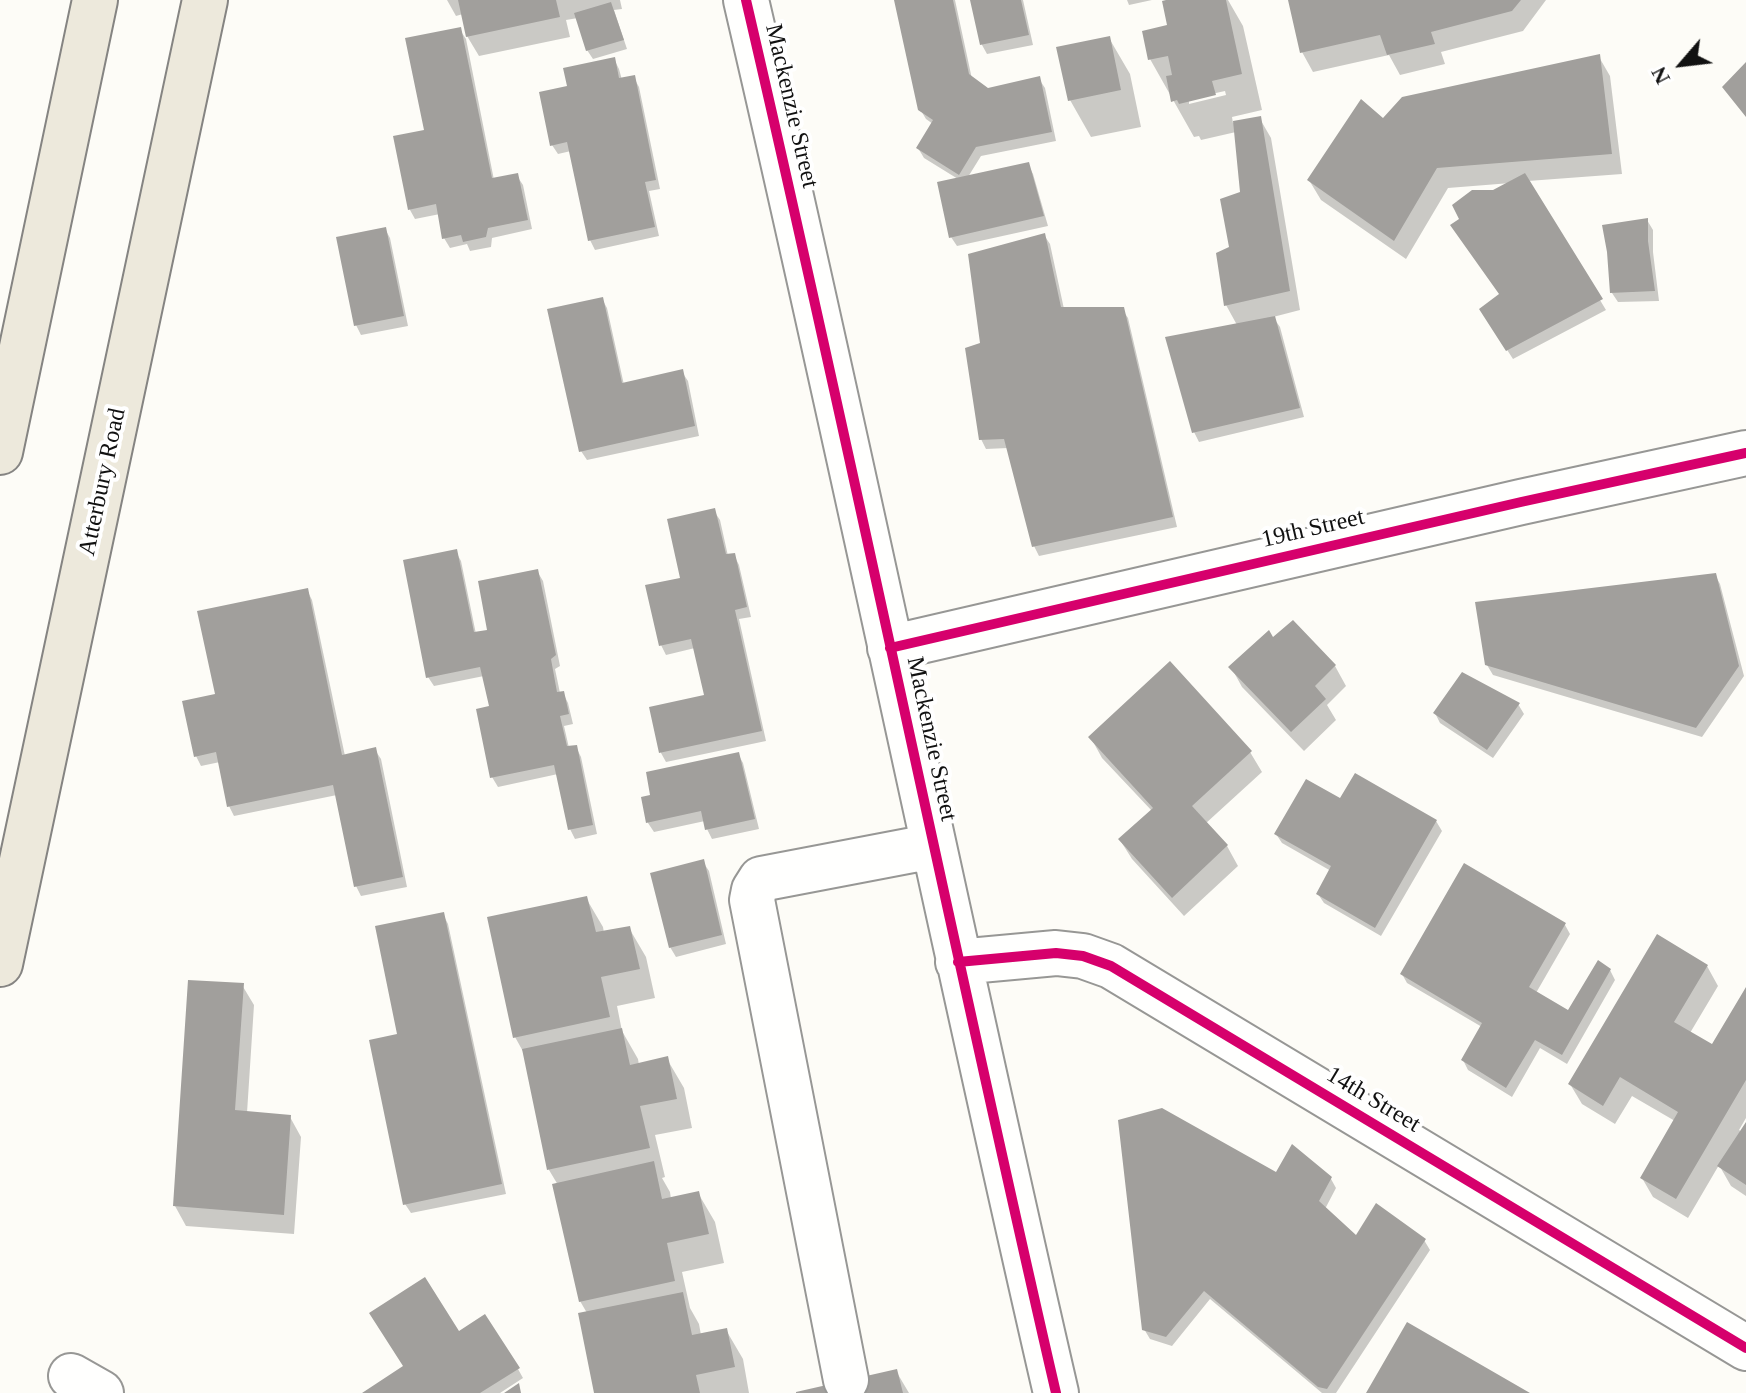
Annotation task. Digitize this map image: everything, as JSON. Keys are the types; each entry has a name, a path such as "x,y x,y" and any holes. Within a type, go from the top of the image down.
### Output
{"main road":[{"path":"0,452 95,0"},
{"name":"Atterbury Road","path":"0,964 205,0"}],"street":[{"name":"Mackenzie Street","path":"746,0 1056,1393"},
{"name":"19th Street","path":"890,648 1505,505 1746,453"},
{"path":"846,1380 752,900 761,879 934,846"},
{"name":"14th Street","path":"958,962 1056,953 1083,956 1111,966 1746,1348"}],"building":[{"path":"458,0 556,0 560,17 466,37"},
{"path":"894,0 953,0 969,74 988,88 1040,76 1052,132 976,147 959,175 916,148 933,120 918,110"},
{"path":"970,0 1021,0 1029,35 980,45"},
{"path":"1226,0 1242,74 1212,81 1216,95 1179,104 1177,100 1171,102 1166,76 1172,75 1168,56 1148,60 1142,31 1167,25 1162,1"},
{"path":"1288,0 1521,0 1512,11 1431,32 1435,44 1387,55 1380,35 1300,53"},
{"path":"611,2 624,40 586,51 574,13"},
{"path":"461,27 492,178 518,173 528,220 488,228 486,237 463,242 461,235 442,239 436,204 408,210 393,136 424,130 405,38"},
{"path":"1110,36 1121,90 1068,101 1056,47"},
{"path":"1600,54 1612,154 1437,168 1394,241 1307,180 1361,99 1383,118 1402,97"},
{"path":"615,57 619,78 635,75 656,180 645,182 655,227 588,241 567,142 550,146 539,92 567,86 563,68"},
{"path":"1746,62 1746,117 1722,87"},
{"path":"1261,116 1290,291 1224,306 1216,253 1229,247 1220,199 1240,192 1233,121"},
{"path":"1029,162 1044,216 949,238 937,182"},
{"path":"1525,173 1603,299 1506,351 1479,309 1499,294 1450,225 1459,219 1452,205 1472,190 1493,190"},
{"path":"1648,218 1655,291 1610,293 1602,225"},
{"path":"386,227 404,316 354,326 336,237"},
{"path":"1045,233 1061,307 1124,307 1173,517 1032,547 1004,439 979,440 965,348 980,343 968,254"},
{"path":"603,297 622,383 683,369 695,426 579,452 547,309"},
{"path":"1275,316 1300,408 1192,433 1165,337"},
{"path":"715,508 726,554 735,553 747,607 735,610 762,731 659,753 649,707 704,695 691,639 659,646 645,585 680,578 667,519"},
{"path":"457,549 474,632 487,630 478,581 538,569 556,655 551,659 557,692 564,691 569,714 560,716 567,746 577,745 593,825 568,830 554,765 490,778 476,709 489,706 480,667 426,678 403,560"},
{"path":"1716,573 1739,666 1696,728 1485,665 1475,602"},
{"path":"308,588 342,755 376,747 403,877 354,887 333,785 227,807 216,752 194,757 182,701 215,694 197,611"},
{"path":"1293,620 1336,665 1315,686 1326,699 1291,732 1228,667 1269,630 1273,637"},
{"path":"1170,661 1252,751 1192,806 1228,845 1172,898 1118,839 1153,808 1088,737"},
{"path":"1462,672 1520,703 1487,750 1433,713"},
{"path":"739,752 755,819 705,830 701,811 646,823 641,797 650,795 646,772"},
{"path":"1355,773 1437,820 1375,928 1316,894 1331,866 1274,834 1306,779 1340,798"},
{"path":"704,859 722,935 669,948 650,873"},
{"path":"1464,863 1566,923 1529,987 1568,1010 1598,960 1611,969 1562,1055 1535,1040 1506,1088 1461,1060 1482,1023 1400,974"},
{"path":"587,896 596,932 630,926 640,969 601,977 610,1017 513,1038 487,917"},
{"path":"444,912 502,1184 403,1205 369,1040 397,1034 375,926"},
{"path":"1657,934 1708,965 1674,1022 1712,1044 1746,987 1746,1080 1676,1199 1640,1178 1678,1112 1620,1077 1603,1106 1568,1084"},
{"path":"188,980 244,983 235,1110 291,1115 284,1215 173,1206"},
{"path":"622,1028 630,1065 668,1056 677,1099 640,1106 650,1148 547,1170 522,1049"},
{"path":"1162,1108 1276,1172 1292,1144 1332,1177 1319,1201 1356,1235 1376,1203 1426,1239 1327,1389 1318,1387 1204,1291 1166,1337 1142,1330 1118,1120"},
{"path":"1746,1122 1746,1185 1717,1166"},
{"path":"654,1161 662,1199 699,1191 709,1234 667,1243 675,1281 579,1302 552,1184"},
{"path":"425,1277 459,1331 485,1314 520,1368 480,1393 362,1393 403,1366 369,1313"},
{"path":"683,1292 692,1335 727,1328 735,1367 696,1375 700,1393 594,1393 578,1313"},
{"path":"1407,1322 1530,1393 1366,1393"},
{"path":"897,1369 903,1393 796,1393 796,1392"},
{"path":"519,1383 521,1393 504,1393"}],"cycle path":[{"path":"746,0 1056,1393"},
{"path":"890,648 1746,453"},
{"path":"958,962 1056,953 1083,956 1111,966 1746,1348"}]}
